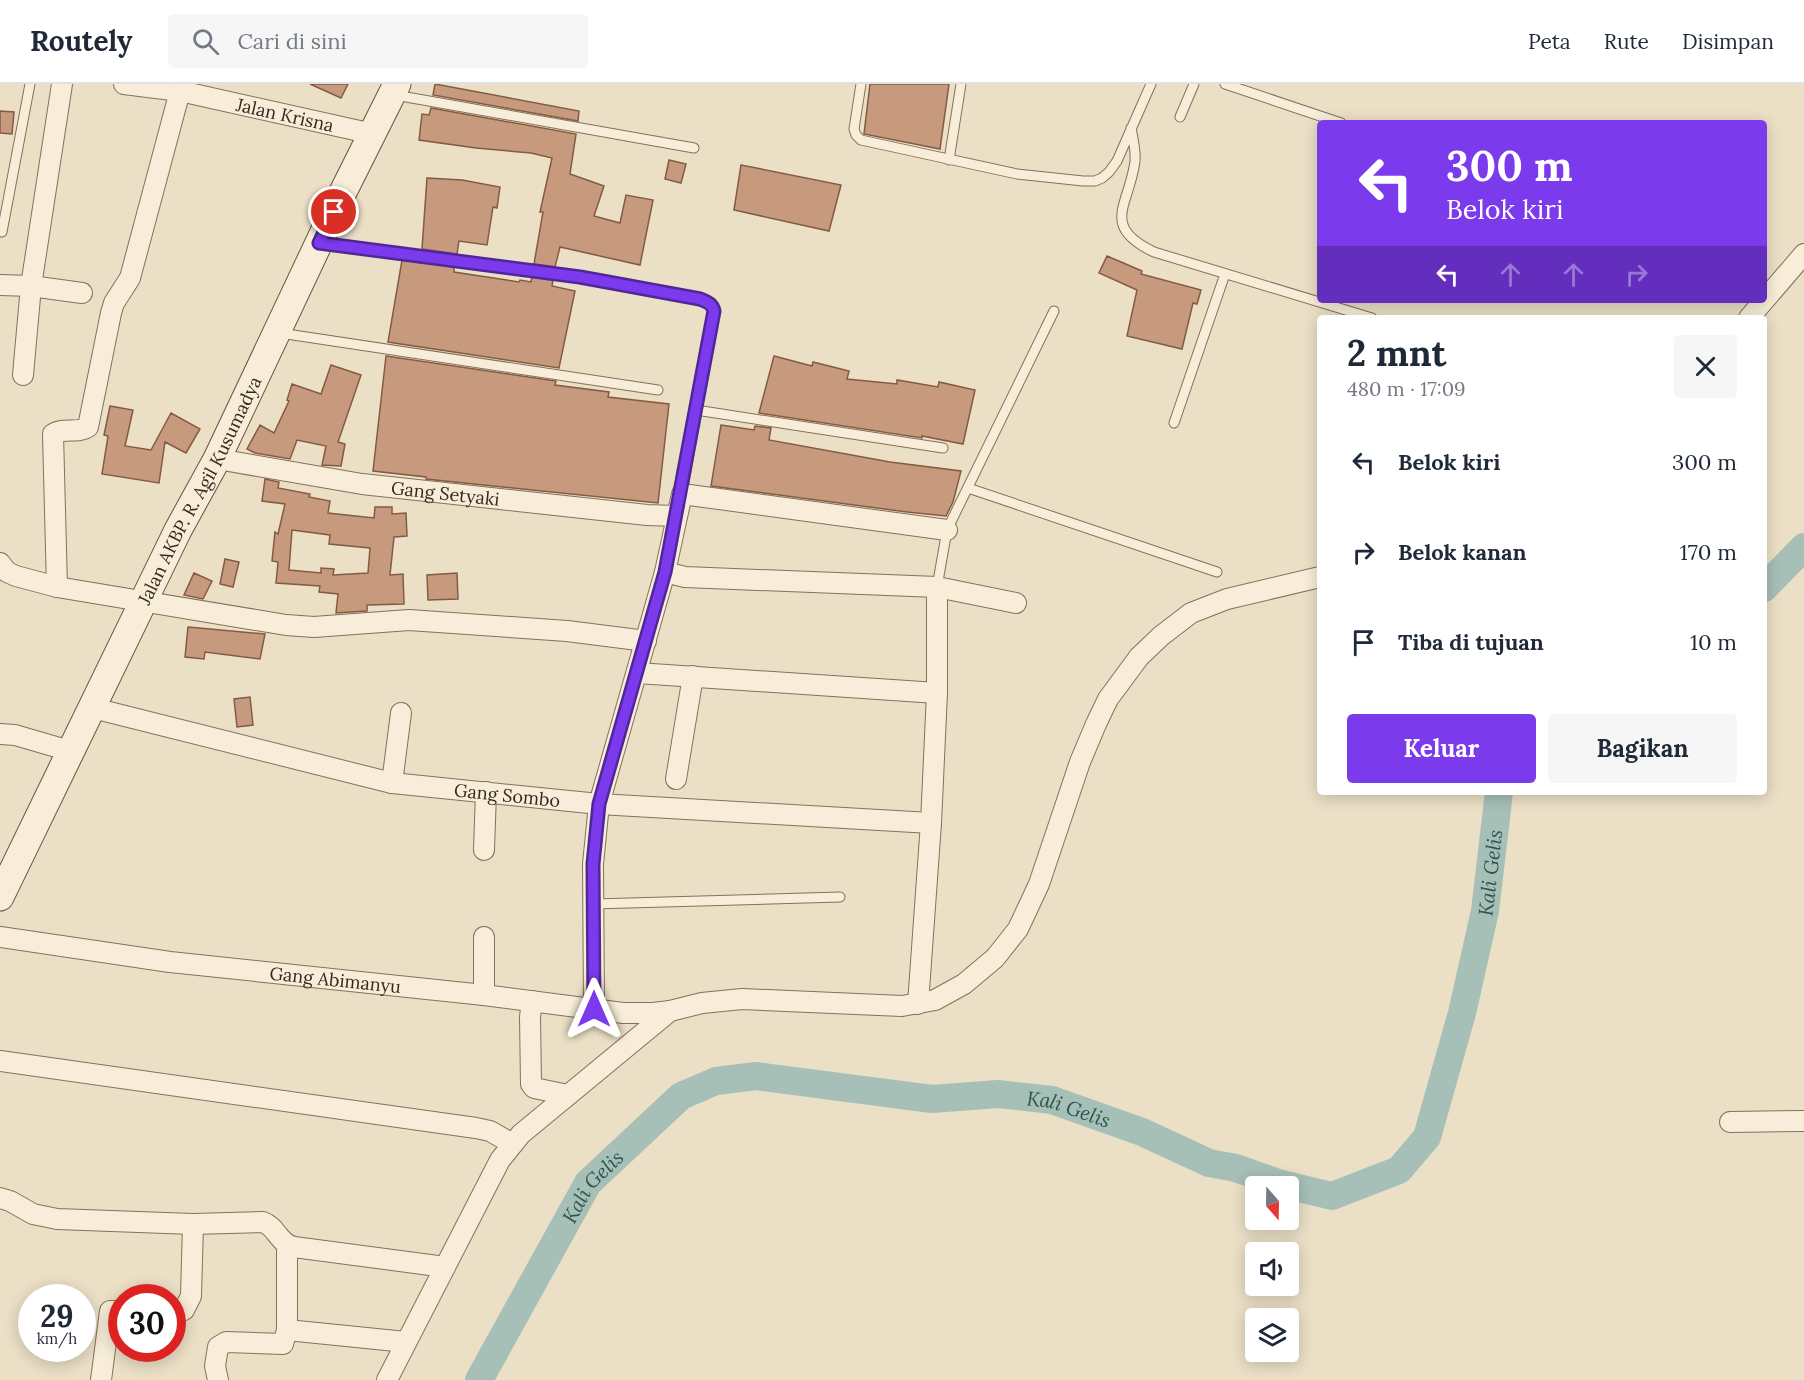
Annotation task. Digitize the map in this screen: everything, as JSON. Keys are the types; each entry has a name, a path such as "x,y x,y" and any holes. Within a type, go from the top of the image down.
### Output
{"main road":[{"name":"Jalan AKBP. R. Agil Kusumadya","path":"0,897 178,530 217,459 395,89"}],"street":[{"path":"23,375 31,286 62,84"},
{"name":"Jalan Krisna","path":"124,84 180,91 374,134"},
{"path":"57,586 53,434 57,431 82,430 88,427 111,313 114,303 130,278 180,91"},
{"path":"1767,297 1804,254"},
{"path":"0,285 31,286 82,293"},
{"path":"1752,315 1762,303"},
{"name":"Gang Setyaki","path":"217,459 362,484 647,515 676,516"},
{"path":"594,1009 593,864 599,804 665,572 682,494 947,530"},
{"path":"0,563 7,572 16,576 57,586 295,626 314,627 409,620 567,631 646,641"},
{"path":"665,572 686,577 937,587 1016,603"},
{"name":"Gang Abimanyu","path":"0,937 170,962 484,995 638,1014 742,999 884,1007 918,1004 949,994 964,984 995,958 1018,928 1039,884 1080,762 1096,724 1108,699 1139,657 1161,636 1191,613 1227,599 1317,578"},
{"path":"918,1004 931,823 937,693 937,587"},
{"path":"637,673 937,693"},
{"path":"676,779 693,676"},
{"name":"Gang Sombo","path":"93,708 392,783 599,804 931,823"},
{"path":"392,783 401,713"},
{"path":"0,734 15,735 70,751"},
{"path":"484,850 486,792"},
{"path":"484,937 484,995"},
{"path":"532,1001 530,1017 531,1084 534,1088 568,1095"},
{"path":"387,1380 500,1160 511,1143 670,1011"},
{"path":"0,1060 476,1128 490,1131 511,1143"},
{"path":"1730,1122 1804,1121"},
{"path":"0,1198 44,1218 193,1224 263,1222 273,1228 287,1245 287,1330 283,1344 226,1342 218,1347 215,1366 218,1380"},
{"path":"186,1306 191,1296 193,1224"},
{"path":"287,1245 445,1267"},
{"path":"101,1380 108,1326"},
{"path":"287,1330 406,1342"}],"lane":[{"path":"3,232 30,84"},
{"path":"861,84 854,129 858,138 879,145 1017,174 1095,181 1109,172 1117,161 1151,84"},
{"path":"949,160 961,84"},
{"path":"1180,117 1194,84"},
{"path":"1225,84 1332,120"},
{"path":"395,89 694,148"},
{"path":"1131,128 1135,161 1122,211 1122,223 1136,243 1154,252 1317,302"},
{"path":"319,243 580,277 709,302 714,311 682,494"},
{"path":"1174,423 1225,274"},
{"path":"1322,303 1362,315"},
{"path":"937,587 947,530 1054,311"},
{"path":"277,333 658,390"},
{"path":"696,410 943,448"},
{"path":"968,488 1217,572"},
{"path":"593,904 840,897"}],"building":[{"path":"310,84 348,84 341,98"},
{"path":"435,84 579,111 578,121 433,95"},
{"path":"870,84 949,84 940,149 864,134"},
{"path":"431,108 576,134 570,174 604,186 594,216 620,223 626,195 653,200 640,265 560,247 555,267 534,264 543,212 540,212 552,158 531,153 419,140 422,114 429,115"},
{"path":"0,111 14,112 12,134 0,133"},
{"path":"669,160 686,164 681,183 665,179"},
{"path":"741,165 841,185 829,231 734,210"},
{"path":"427,178 462,180 500,187 497,208 493,207 487,245 459,241 457,254 422,249"},
{"path":"1107,256 1142,271 1141,274 1201,290 1197,304 1193,303 1182,349 1127,336 1137,290 1099,273"},
{"path":"402,260 454,267 454,272 519,282 520,280 531,282 532,277 553,280 552,286 575,291 559,368 388,342"},
{"path":"386,356 556,381 555,385 609,392 608,397 669,404 658,503 426,479 426,477 373,471"},
{"path":"774,356 812,366 813,362 849,371 847,379 897,384 897,380 938,387 939,382 975,390 963,444 759,413"},
{"path":"331,365 361,375 338,442 345,444 341,466 322,465 326,446 297,440 290,459 255,453 247,449 260,425 274,433 289,401 287,400 292,384 321,394"},
{"path":"110,406 133,410 125,446 151,450 171,413 200,429 186,453 165,442 159,483 102,474 108,436 104,435"},
{"path":"721,425 754,430 755,426 771,428 769,440 890,462 961,471 953,502 946,516 711,486"},
{"path":"265,479 279,482 278,488 310,494 309,497 330,501 328,513 374,518 375,507 392,507 392,514 406,513 407,536 394,537 390,575 403,574 404,604 367,605 367,611 336,613 338,594 319,592 320,586 276,583 278,562 272,561 275,532 278,534 285,504 262,501","holes":["292,530 330,535 329,544 370,548 368,573 333,575 334,569 321,568 321,573 289,570"]},
{"path":"225,559 239,562 233,587 220,584"},
{"path":"194,573 212,581 203,599 184,595"},
{"path":"457,573 458,599 428,600 427,575"},
{"path":"188,627 265,634 260,659 205,652 204,659 185,657"},
{"path":"250,697 253,725 237,727 234,699"}],"waterway":[{"name":"Kali Gelis","path":"1767,585 1804,547"},
{"name":"Kali Gelis","path":"479,1380 588,1183 681,1096 716,1081 756,1076 932,1099 998,1094 1052,1100 1142,1132 1209,1163 1236,1168 1278,1183 1332,1196 1399,1170 1427,1137 1462,1013 1485,911 1499,795"}],"route":[{"path":"334,212 319,243 580,277 700,299 709,302 713,307 682,494 665,572 599,804 593,864 594,1009"}]}
